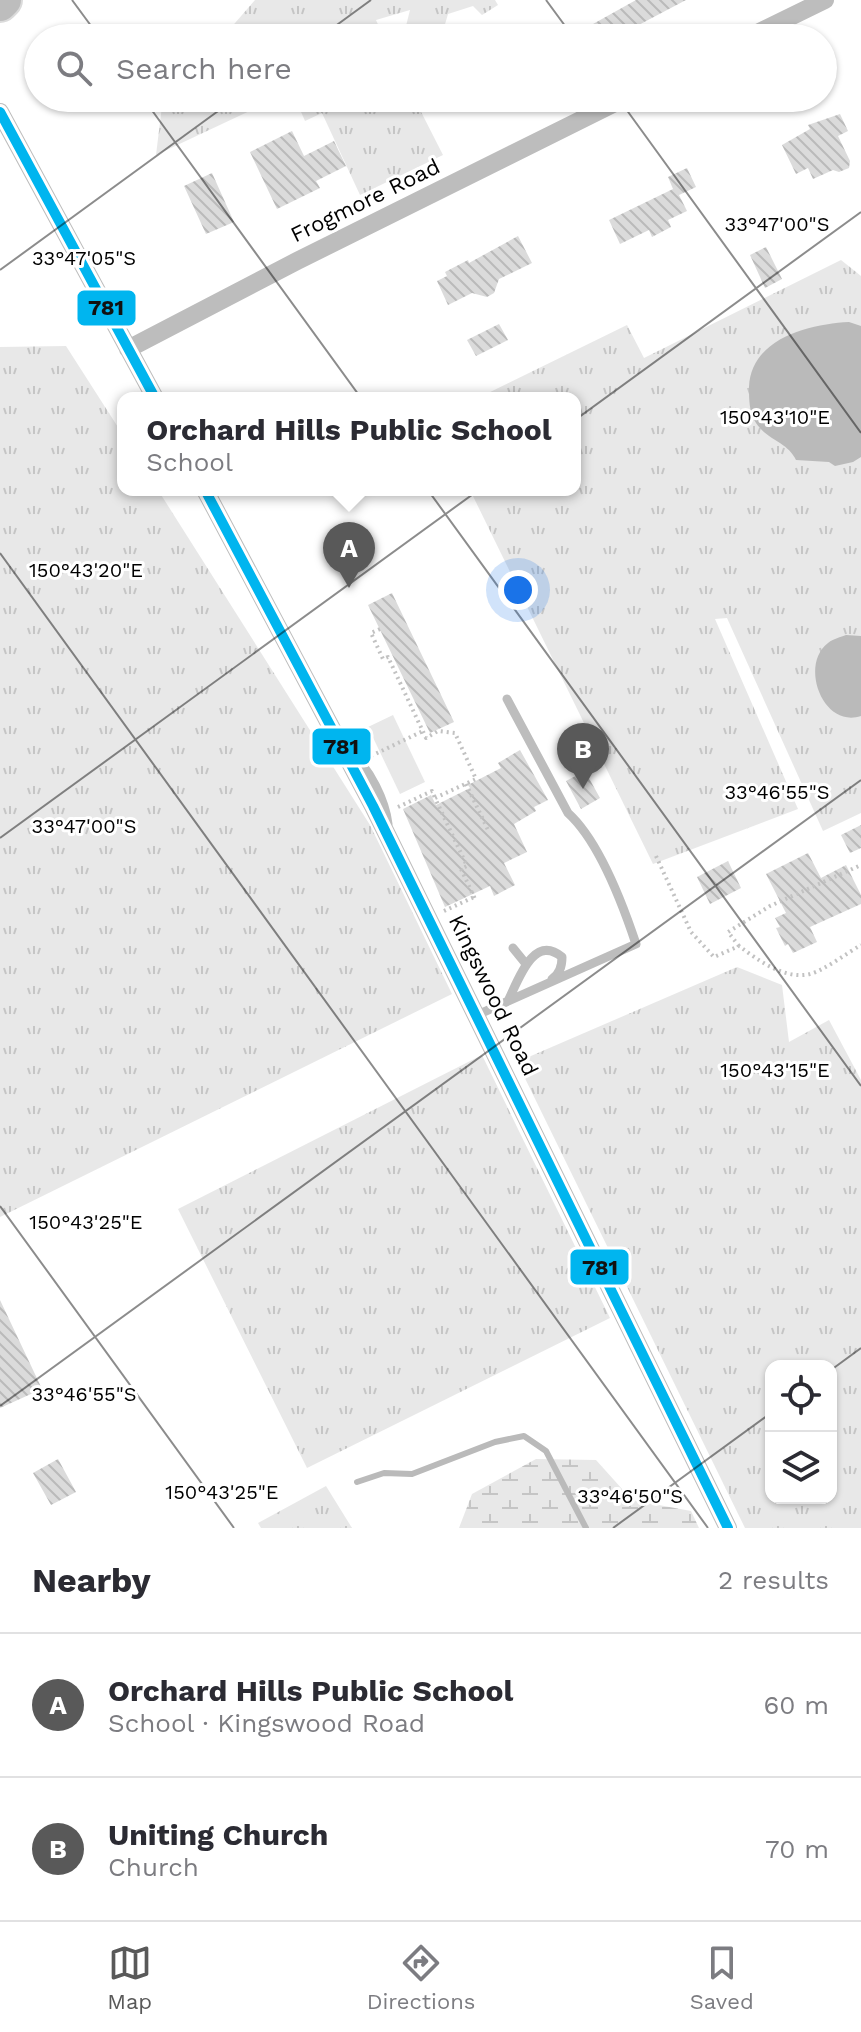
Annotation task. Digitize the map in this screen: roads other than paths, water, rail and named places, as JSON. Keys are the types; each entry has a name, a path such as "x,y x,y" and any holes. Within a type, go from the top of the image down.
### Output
{"highway":[{"path":"0,4 4,0"}],"street":[{"path":"776,24 825,0"},
{"path":"0,112 152,392"},
{"name":"Frogmore Road","path":"128,349 597,112"},
{"name":"Kingswood Road","path":"208,496 391,843 728,1528"}],"lane":[{"path":"477,1015 636,944 621,897 579,823 568,813 507,699"},
{"path":"513,948 526,964"},
{"path":"508,1001 534,954 544,949 555,951 562,957 557,976 541,987"}],"waterway":[{"path":"357,1482 384,1473 412,1474 495,1442 524,1436 546,1451 586,1528"}],"place":[{"name":"Orchard Hills Public School","path":"349,588"},
{"name":"Uniting Church","path":"583,789"}]}
